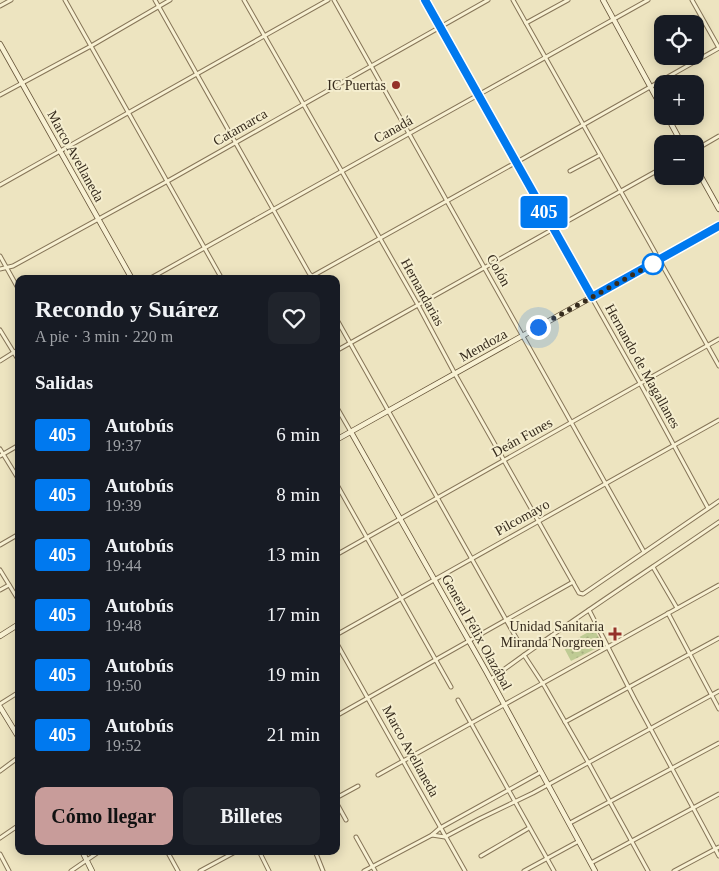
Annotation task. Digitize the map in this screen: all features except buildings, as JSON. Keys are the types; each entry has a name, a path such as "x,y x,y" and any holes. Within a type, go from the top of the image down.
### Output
{"street":[{"path":"0,6 11,0"},
{"path":"65,0 220,275"},
{"path":"155,0 272,210 312,275"},
{"path":"0,95 91,46 170,0"},
{"name":"Hernandarias","path":"244,0 573,582 582,594 644,552"},
{"path":"0,185 328,0"},
{"name":"Colón","path":"334,0 644,552"},
{"name":"Hernando de Magallanes","path":"424,0 592,297 708,508"},
{"name":"Catamarca","path":"0,269 13,266 99,219 488,0"},
{"path":"513,0 719,366"},
{"path":"526,23 568,0"},
{"path":"603,0 654,93"},
{"name":"Canadá","path":"157,275 648,0"},
{"path":"316,275 719,48 692,0"},
{"name":"Marco Avellaneda","path":"0,44 130,275"},
{"path":"704,145 719,136"},
{"path":"570,171 600,155"},
{"path":"340,349 654,173"},
{"path":"704,182 719,209"},
{"name":"Mendoza","path":"340,438 719,226"},
{"path":"0,256 15,283"},
{"path":"340,325 518,641"},
{"path":"0,330 14,353 0,361"},
{"name":"Deán Funes","path":"340,553 719,339"},
{"name":"General Félix Olazábal","path":"340,413 491,679 595,871"},
{"name":"Pilcomayo","path":"340,633 719,420"},
{"path":"2,455 15,448"},
{"path":"0,449 15,474"},
{"path":"340,490 451,687"},
{"path":"644,552 719,501"},
{"path":"491,679 589,610 718,524"},
{"path":"0,544 15,536"},
{"path":"653,568 677,608"},
{"path":"0,570 15,595"},
{"path":"340,714 573,582"},
{"path":"0,590 9,585"},
{"path":"378,775 404,762 470,722 719,585"},
{"path":"589,610 628,688 717,848 719,856"},
{"path":"668,613 719,708"},
{"path":"0,636 15,627"},
{"path":"565,722 719,638"},
{"name":"Marco Avellaneda","path":"340,649 465,871"},
{"path":"524,655 588,762 648,871"},
{"path":"432,835 445,837 515,802 719,691"},
{"path":"15,695 0,706 15,731"},
{"path":"458,700 554,871"},
{"path":"570,823 719,743"},
{"path":"0,772 15,760"},
{"path":"364,871 432,835 440,828 542,772"},
{"path":"340,796 358,786"},
{"path":"591,863 719,794"},
{"path":"340,809 346,820"},
{"path":"0,838 15,828"},
{"path":"481,856 530,828"},
{"path":"356,837 375,871"},
{"path":"524,871 579,841"},
{"path":"674,871 717,848"},
{"path":"0,854 9,871"},
{"path":"84,855 92,871"},
{"path":"71,871 94,855"},
{"path":"169,855 178,871"},
{"path":"200,871 230,855"},
{"path":"261,855 269,871"},
{"path":"317,855 323,871"}],"green space":[{"path":"594,629 603,645 571,661 563,646"}],"bus line":[{"name":"405","path":"425,0 592,297 719,226"}],"place":[{"name":"IC Puertas","path":"396,85"},
{"name":"Unidad Sanitaria Miranda Norgreen","path":"615,634"}],"route":[{"path":"538,327 653,264"}]}
